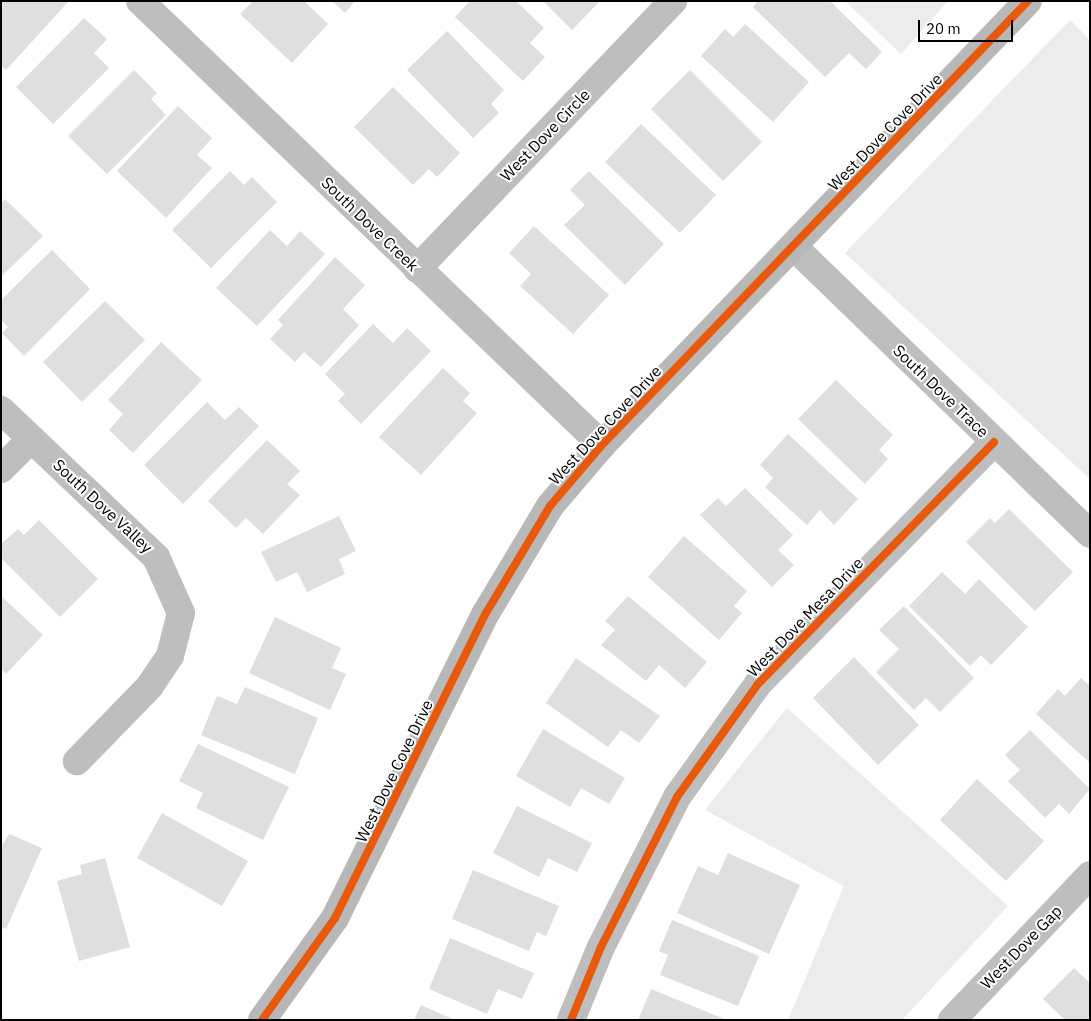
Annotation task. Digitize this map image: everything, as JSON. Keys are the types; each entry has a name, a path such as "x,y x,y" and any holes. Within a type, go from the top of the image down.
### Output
{"street":[{"name":"South Dove Creek","path":"140,1 602,445"},
{"name":"West Dove Circle","path":"417,269 673,1"},
{"name":"West Dove Cove Drive","path":"262,1020 335,918 486,613 550,506 602,445 1028,1"},
{"name":"South Dove Trace","path":"794,247 1090,534"},
{"name":"South Dove Valley","path":"1,410 156,557 181,613 170,656 150,686 77,761"},
{"path":"1,469 31,438"},
{"name":"West Dove Mesa Drive","path":"571,1020 601,947 677,797 758,684 994,442"},
{"name":"West Dove Gap","path":"952,1020 1090,875"}],"shaded area":[{"path":"845,1 948,1 901,54"},
{"path":"1070,20 1090,40 1090,479 845,253"},
{"path":"787,708 1008,906 902,1020 788,1020 844,886 705,810"}],"building":[{"path":"1,1 69,1 6,70 1,66"},
{"path":"253,1 304,1 328,24 292,63 240,14"},
{"path":"332,1 355,1 345,13"},
{"path":"470,1 516,1 544,28 530,43 545,57 523,81 455,17"},
{"path":"543,1 600,1 572,30"},
{"path":"758,1 830,1 882,52 866,69 849,53 825,77 753,7"},
{"path":"84,18 107,39 94,53 109,68 53,124 16,87"},
{"path":"745,24 809,82 773,122 701,56 725,29 733,37"},
{"path":"447,31 504,90 491,104 499,113 473,138 407,70"},
{"path":"134,70 157,93 151,99 166,115 107,174 68,136"},
{"path":"690,70 762,142 723,181 651,109"},
{"path":"393,87 460,153 437,177 429,169 413,185 354,127"},
{"path":"178,106 212,138 197,155 212,168 166,218 117,171"},
{"path":"641,124 716,195 680,233 605,162"},
{"path":"230,171 244,185 252,177 277,202 211,268 172,230"},
{"path":"589,171 664,244 625,285 564,225 585,205 570,190"},
{"path":"5,199 43,236 1,277 1,203"},
{"path":"534,226 609,295 573,334 520,286 531,274 509,253"},
{"path":"270,230 287,246 300,231 325,254 257,326 216,288"},
{"path":"52,250 90,289 24,356 2,333 8,327 1,320 1,300"},
{"path":"335,257 365,285 343,309 359,325 321,367 304,352 295,362 270,339 283,325 278,320"},
{"path":"105,301 145,340 82,402 43,362"},
{"path":"373,324 393,343 407,328 431,351 361,424 338,401 345,394 325,374"},
{"path":"161,342 202,380 133,453 109,430 123,414 108,400"},
{"path":"443,368 470,393 463,401 477,413 421,475 379,437"},
{"path":"836,380 893,435 879,450 888,459 865,484 798,419"},
{"path":"207,402 225,420 239,407 259,426 183,504 144,465"},
{"path":"788,434 858,499 834,525 820,510 807,525 765,487 773,478 760,465"},
{"path":"267,440 300,471 287,484 300,495 263,534 246,518 236,528 208,501"},
{"path":"745,488 793,535 778,550 794,565 772,587 700,515 718,498 726,506"},
{"path":"1009,509 1073,572 1035,611 966,542 990,518 995,523"},
{"path":"339,516 356,551 339,559 345,574 307,592 297,572 276,582 261,552"},
{"path":"39,520 98,579 60,617 1,558 1,544 18,529 24,535"},
{"path":"684,536 747,591 734,606 742,613 719,640 648,577"},
{"path":"942,572 965,594 979,579 1028,627 991,665 981,655 970,666 909,606"},
{"path":"1,596 43,635 6,674 1,669"},
{"path":"628,596 707,662 685,688 659,665 646,681 601,645 615,630 605,621"},
{"path":"904,606 974,678 940,712 926,698 914,710 876,672 899,649 879,630"},
{"path":"275,617 341,648 332,668 346,674 330,710 249,673"},
{"path":"854,657 919,725 878,765 813,698"},
{"path":"576,658 660,716 639,743 621,730 608,747 546,703"},
{"path":"1081,678 1090,686 1090,763 1036,714 1058,689 1065,696"},
{"path":"245,687 318,718 295,774 201,735 217,696 237,704"},
{"path":"543,729 625,778 609,804 581,788 570,807 516,776"},
{"path":"1030,730 1090,789 1069,814 1059,804 1045,818 1008,781 1020,770 1005,755"},
{"path":"198,744 289,787 263,840 196,808 203,793 179,781"},
{"path":"977,779 1044,841 1006,881 940,820"},
{"path":"517,806 592,843 577,872 548,858 539,877 493,853"},
{"path":"162,813 248,861 222,906 137,858"},
{"path":"9,834 42,848 6,929 1,927 1,847"},
{"path":"728,853 800,885 769,954 677,913 698,866 718,875"},
{"path":"105,858 130,947 79,961 57,881 82,874 80,865"},
{"path":"473,870 559,906 546,936 537,932 529,951 452,919"},
{"path":"672,920 759,956 738,1006 660,975 668,955 659,951"},
{"path":"450,938 534,973 522,999 498,989 487,1014 429,989"},
{"path":"1074,968 1090,983 1090,1020 1065,1020 1043,999"},
{"path":"651,989 727,1020 638,1020"},
{"path":"421,1005 455,1020 414,1020"}],"cycle path":[{"path":"262,1020 335,918 486,613 550,506 602,445 1028,1"},
{"path":"571,1020 601,947 677,797 758,684 994,442"}]}
